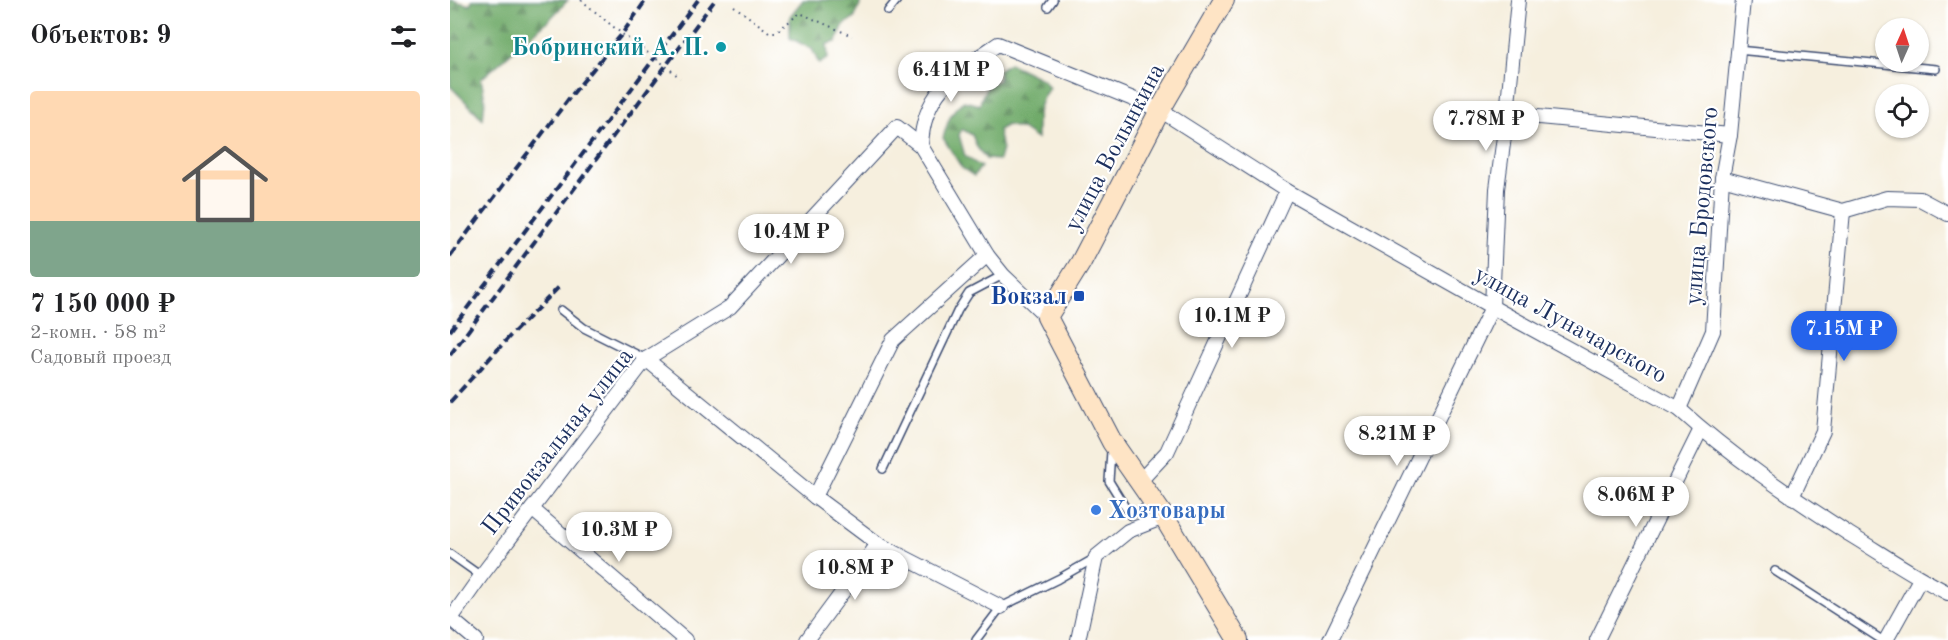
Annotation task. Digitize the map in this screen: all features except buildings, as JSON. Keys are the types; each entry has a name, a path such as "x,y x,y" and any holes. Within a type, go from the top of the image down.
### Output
{"street":[{"name":"улица Волынкина","path":"1047,317 1081,262 1160,110 1224,0"},
{"path":"1330,640 1492,307 1497,189 1518,0"},
{"name":"улица Бродовского","path":"1679,409 1713,331 1722,178 1730,135 1743,0"},
{"name":"улица Луначарского","path":"921,146 929,105 953,75 998,44 1160,110 1287,191 1679,409 1701,429 1792,497 1920,579 1948,593"},
{"path":"1507,114 1730,135"},
{"name":"Привокзальная улица","path":"450,620 645,359 730,307 897,127 921,146"},
{"path":"921,146 987,255 1003,275 1047,317 1112,442 1159,510 1238,640"},
{"path":"1722,178 1843,212 1887,198 1920,199 1948,213"},
{"path":"1139,482 1167,452 1287,191"},
{"path":"1792,497 1823,431 1843,212"},
{"path":"815,497 893,340 987,255"},
{"path":"645,359 815,497 878,544 1001,607"},
{"path":"1597,640 1701,429"},
{"path":"532,509 685,640"},
{"path":"1078,640 1096,557 1159,510"},
{"path":"807,640 878,544"},
{"path":"1884,640 1920,579"},
{"path":"450,620 476,640"}],"lane":[{"path":"888,11 897,0"},
{"path":"1737,50 1936,69"},
{"path":"883,469 964,301 969,293 1003,275"},
{"path":"561,310 584,328 645,359"},
{"path":"1112,442 1109,481 1130,515 1159,510"},
{"path":"450,554 481,576"},
{"path":"975,640 1001,607 1096,557"},
{"path":"1775,571 1884,640"}],"path":[{"path":"581,0 680,78"},
{"path":"734,6 769,32 776,32 800,13 852,36"}],"green space":[{"path":"450,0 470,5 472,0 568,0 550,19 481,79 485,99 483,119 450,86"},
{"path":"803,0 859,0 860,5 854,19 844,24 836,42 827,44 828,58 819,64 812,49 790,38 790,16"},
{"path":"1009,63 1044,80 1049,88 1039,106 1037,139 1022,129 1007,125 998,130 1002,149 999,160 986,159 972,135 962,129 959,135 965,156 981,167 974,176 962,168 943,138 946,127 950,117 964,101 980,105 985,90 999,80 999,70"}],"railway":[{"path":"450,256 646,0"},
{"path":"450,331 698,0"},
{"path":"450,355 715,0"},
{"path":"450,402 510,336 561,285"}],"place":[{"name":"Бобринский А. П.","path":"721,47"},
{"name":"Вокзал","path":"1079,296"},
{"name":"Хозтовары","path":"1096,510"}]}
